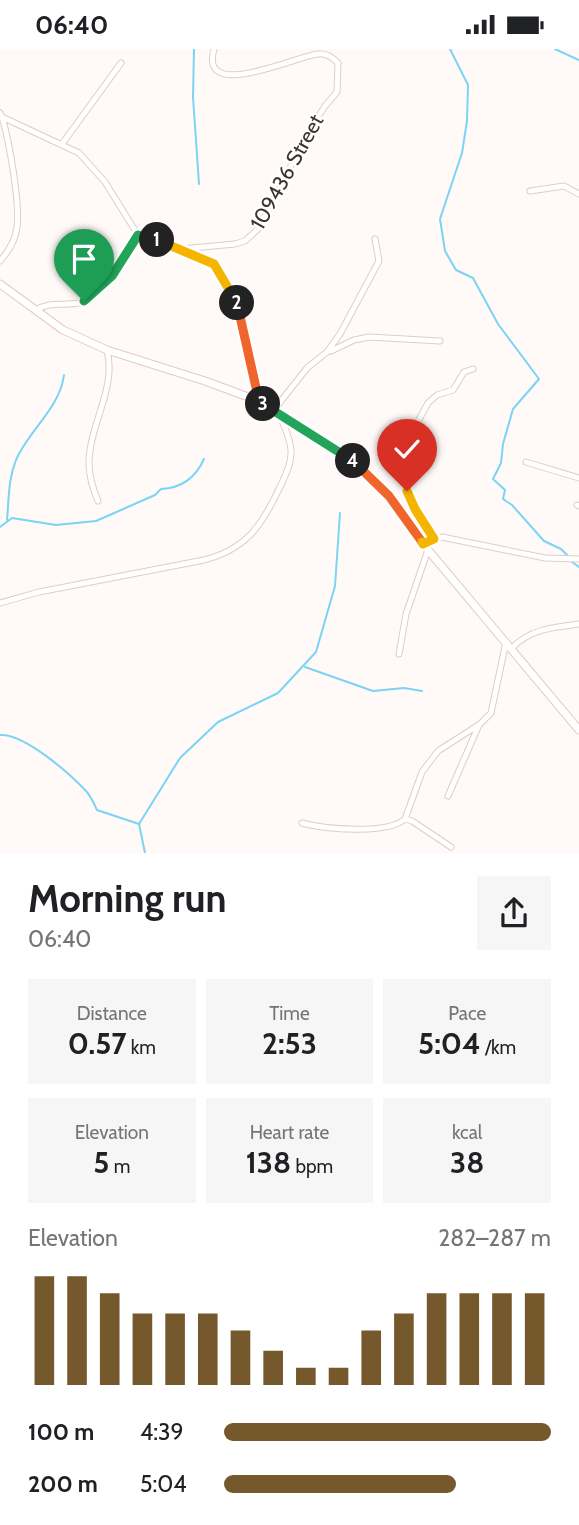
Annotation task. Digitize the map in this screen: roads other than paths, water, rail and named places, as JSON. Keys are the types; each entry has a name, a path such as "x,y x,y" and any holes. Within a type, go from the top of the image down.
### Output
{"street":[{"name":"109436 Street","path":"181,250 235,244 245,241 258,228 306,136 337,92 339,82 338,62 326,54 304,56 274,68 234,75 226,74 216,67 213,62 214,49"},
{"path":"62,143 121,63"},
{"path":"0,114 79,153 106,182 138,235 214,264 236,300 259,401"},
{"path":"0,114 8,143 19,216 13,243 0,261"},
{"path":"530,191 564,186 579,194"},
{"path":"34,311 48,304 75,304 92,297 112,276 138,235"},
{"path":"327,352 340,334 379,261 374,239"},
{"path":"0,284 63,330 107,350 259,401 357,464 389,496 426,547 577,724"},
{"path":"277,412 307,367 327,352 360,337 440,341"},
{"path":"98,501 91,481 90,454 110,375 107,350"},
{"path":"434,539 407,491 416,425 428,403 437,395 453,390 464,372 473,369"},
{"path":"0,603 40,592 204,560 242,543 265,519 289,465 291,447 277,412"},
{"path":"526,462 579,478"},
{"path":"400,654 406,614 426,547 434,539 452,539 545,558 579,559"},
{"path":"405,819 422,772 438,751 480,724 491,713 509,645 533,633 579,624"},
{"path":"448,796 480,724"},
{"path":"302,823 325,829 387,826 405,819 451,848"}],"waterway":[{"path":"194,49 193,97 199,184"},
{"path":"450,49 468,85 467,121 462,153 440,219 445,251 456,270 473,278 498,324 539,379 513,409 503,444 501,463 493,479 505,490 503,499 512,505 544,541 561,549 569,557"},
{"path":"555,49 579,60"},
{"path":"7,520 13,467 28,439 57,398 64,375"},
{"path":"0,527 12,518 56,525 96,521 155,495 161,489 182,484 197,471 204,459"},
{"path":"139,824 180,758 218,722 278,693 316,652 335,586 340,513"},
{"path":"572,562 579,567"},
{"path":"305,667 373,691 404,688 422,691"},
{"path":"0,735 21,741 46,756 86,791 97,810 139,824 145,853"}]}
